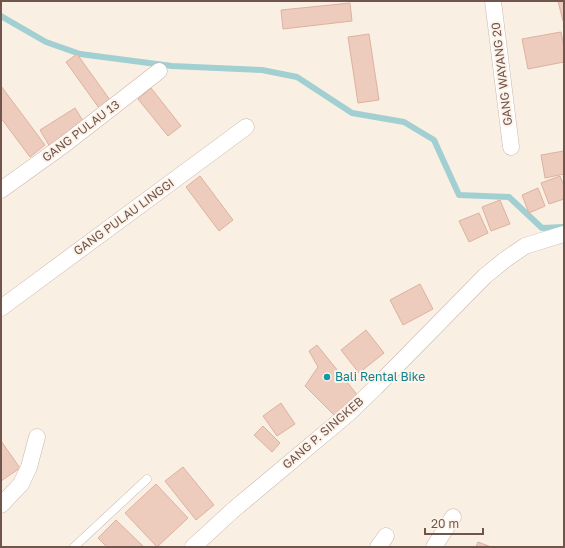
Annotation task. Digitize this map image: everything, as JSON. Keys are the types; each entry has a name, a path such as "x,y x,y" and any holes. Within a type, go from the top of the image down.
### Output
{"street":[{"name":"GANG WAYANG 20","path":"493,1 511,147"},
{"name":"GANG PULAU 13","path":"1,190 65,144 159,71"},
{"name":"GANG PULAU LINGGI","path":"1,308 246,127"},
{"name":"GANG P. SINGKEB","path":"193,547 232,511 349,413 490,272 525,246 564,234"},
{"path":"1,504 21,484 29,467 37,437"},
{"path":"434,547 453,517"}],"lane":[{"path":"74,547 147,479"}],"building":[{"path":"558,1 564,1 564,21 563,21"},
{"path":"350,3 352,21 283,29 281,10"},
{"path":"561,32 564,48 564,62 528,69 522,39"},
{"path":"369,34 379,100 358,103 348,37"},
{"path":"77,54 110,100 99,108 66,62"},
{"path":"1,86 45,145 30,157 1,118"},
{"path":"151,88 181,126 168,136 138,99"},
{"path":"75,108 85,124 50,147 40,130"},
{"path":"564,151 564,174 545,178 541,155"},
{"path":"200,176 233,220 219,231 186,187"},
{"path":"560,176 564,186 564,199 549,204 541,183"},
{"path":"538,188 545,206 529,213 522,195"},
{"path":"500,200 510,224 491,231 482,207"},
{"path":"479,213 488,233 469,242 459,221"},
{"path":"420,284 433,309 403,325 390,300"},
{"path":"366,330 384,353 359,373 341,350"},
{"name":"Bali Rental Bike","path":"317,345 359,397 336,417 305,386 318,367 309,351"},
{"path":"281,403 295,424 277,436 263,416"},
{"path":"263,426 280,443 272,452 254,435"},
{"path":"1,441 20,468 1,481"},
{"path":"183,467 214,505 196,520 165,481"},
{"path":"156,484 188,518 157,547 125,513"},
{"path":"116,520 144,547 107,547 98,538"},
{"path":"478,542 491,547 476,547"}],"waterway":[{"path":"1,16 46,42 80,54 172,66 262,70 297,77 352,113 404,122 434,140 459,195 509,197 542,228 564,227"}],"place":[{"name":"Bali Rental Bike","path":"327,377"}]}
